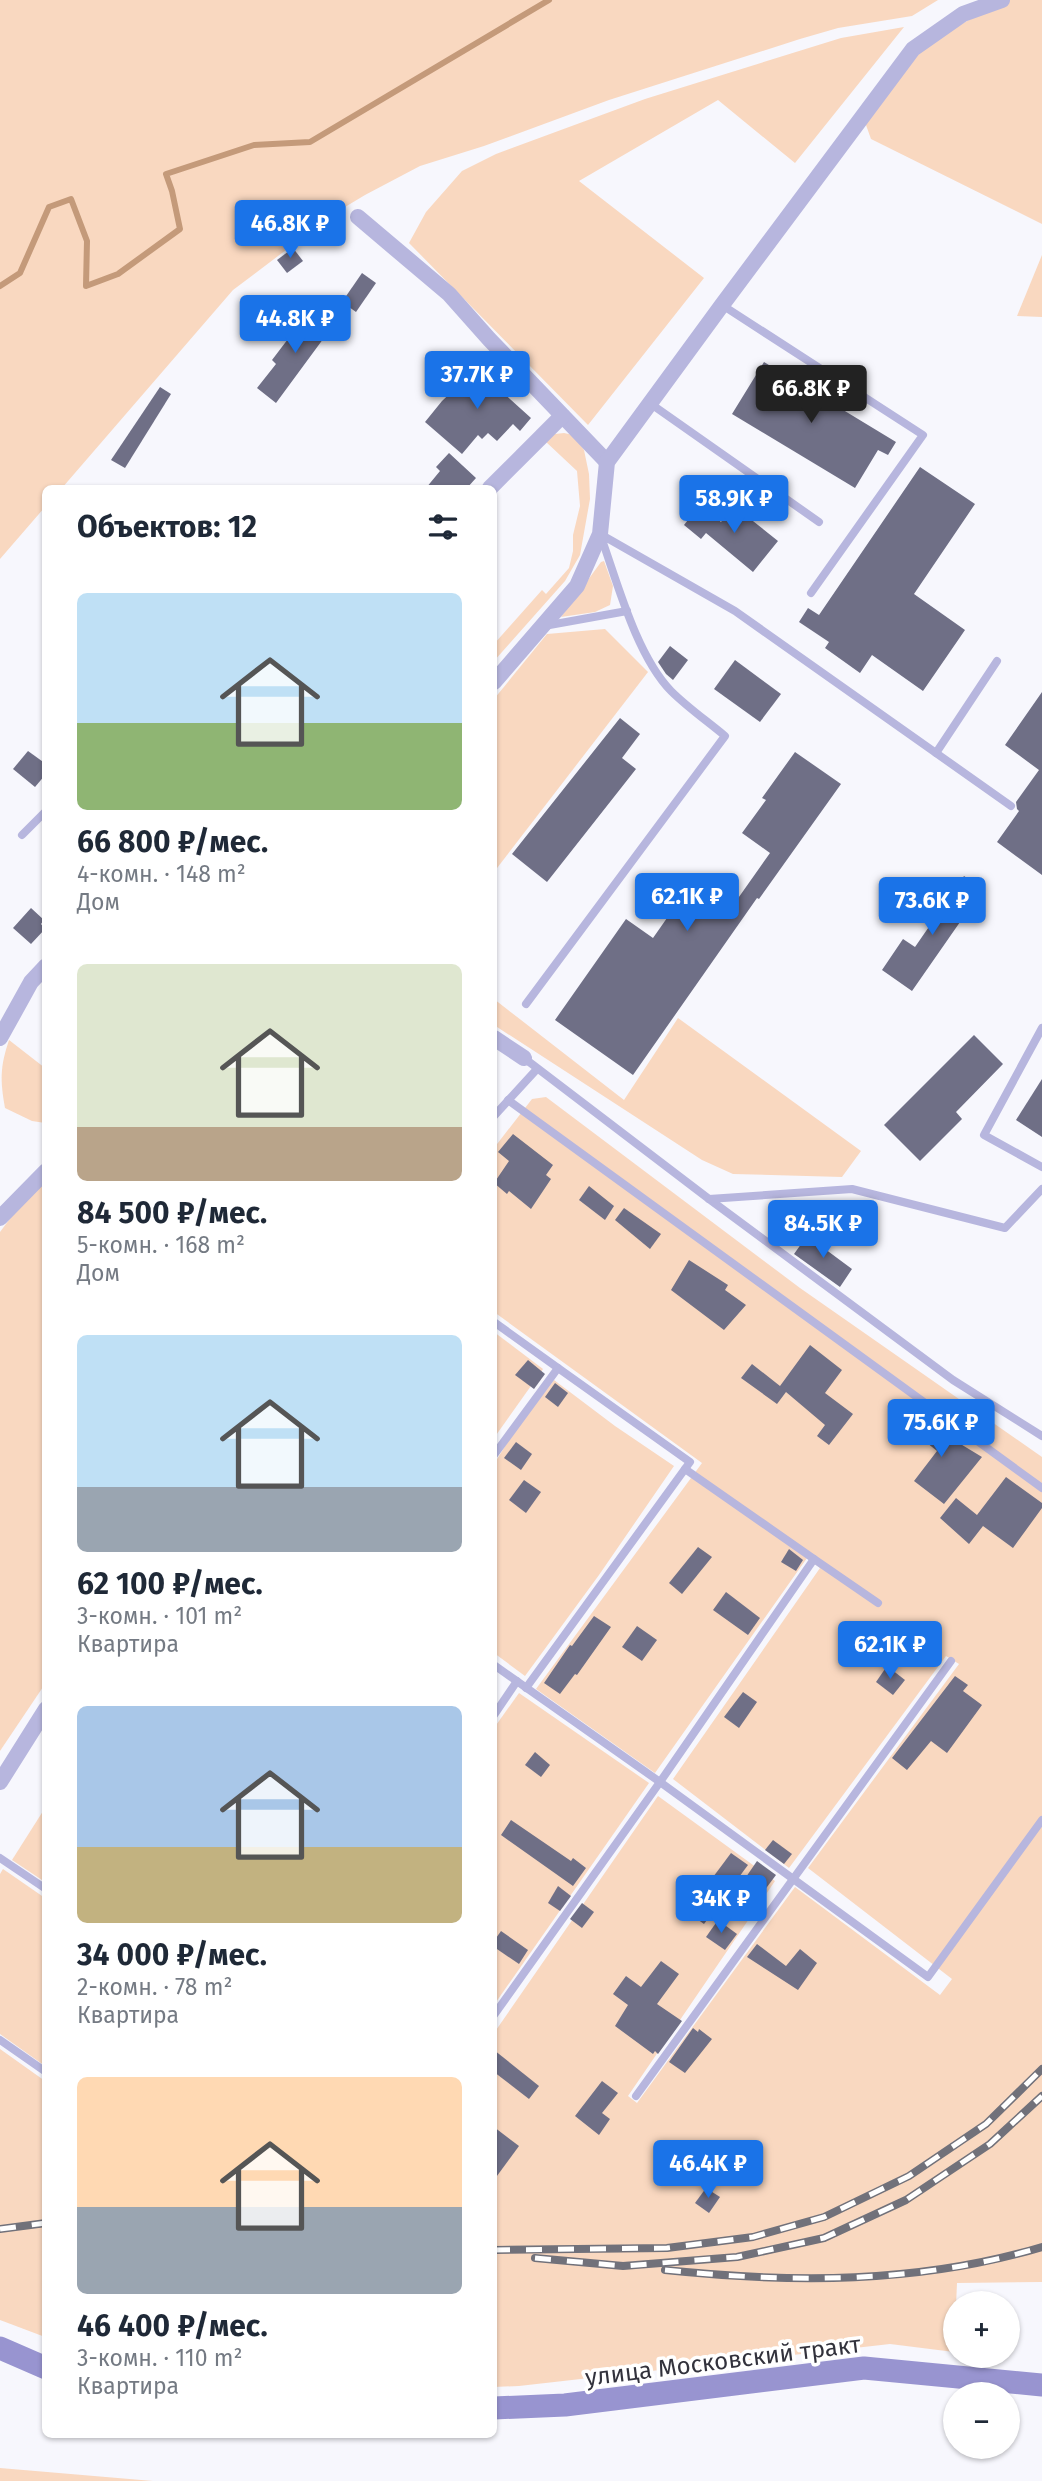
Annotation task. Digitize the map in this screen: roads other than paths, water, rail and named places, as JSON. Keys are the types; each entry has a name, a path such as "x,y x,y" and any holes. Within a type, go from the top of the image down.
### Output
{"street":[{"path":"497,678 577,586 600,534 607,462 722,304 913,49 963,14 1002,0"},
{"path":"358,217 449,294 607,462"},
{"path":"493,485 562,416"},
{"path":"0,1038 31,982 42,970"},
{"path":"497,1040 524,1058"},
{"path":"0,1218 42,1175"},
{"path":"0,1782 42,1715"},
{"path":"0,2348 42,2366"},
{"name":"улица Московский тракт","path":"497,2408 565,2405 863,2368 1042,2385"}],"lane":[{"path":"722,304 923,435 811,593"},
{"path":"651,404 819,522"},
{"path":"526,1004 725,736 671,691 652,666 628,611 600,534"},
{"path":"600,534 735,611 1011,806"},
{"path":"542,626 628,611"},
{"path":"936,753 997,661"},
{"path":"22,835 42,815"},
{"path":"1042,1028 984,1135 1042,1167"},
{"path":"524,1058 953,1380 1042,1436"},
{"path":"497,1113 537,1069"},
{"path":"508,1100 1042,1488"},
{"path":"709,1199 852,1189 1005,1228 1042,1189"},
{"path":"497,1324 690,1462 526,1688"},
{"path":"497,1451 558,1368"},
{"path":"685,1469 878,1603"},
{"path":"497,2011 814,1559"},
{"path":"636,2096 951,1661"},
{"path":"497,1667 928,1977 1042,1820"},
{"path":"497,1711 517,1681"},
{"path":"1,1859 42,1886"},
{"path":"0,2040 42,2069"}],"waterway":[{"path":"0,286 20,273 49,207 71,199 87,241 86,286 118,274 180,229 166,174 254,145 310,142 549,0"}],"railway":[{"path":"497,2250 667,2248 753,2237 824,2217 909,2176 986,2124 1042,2069"},
{"path":"535,2258 623,2266 737,2257 824,2238 906,2200 990,2144 1042,2096"},
{"path":"0,2229 42,2224"},
{"path":"665,2270 760,2277 855,2277 949,2268 1042,2247"}]}
